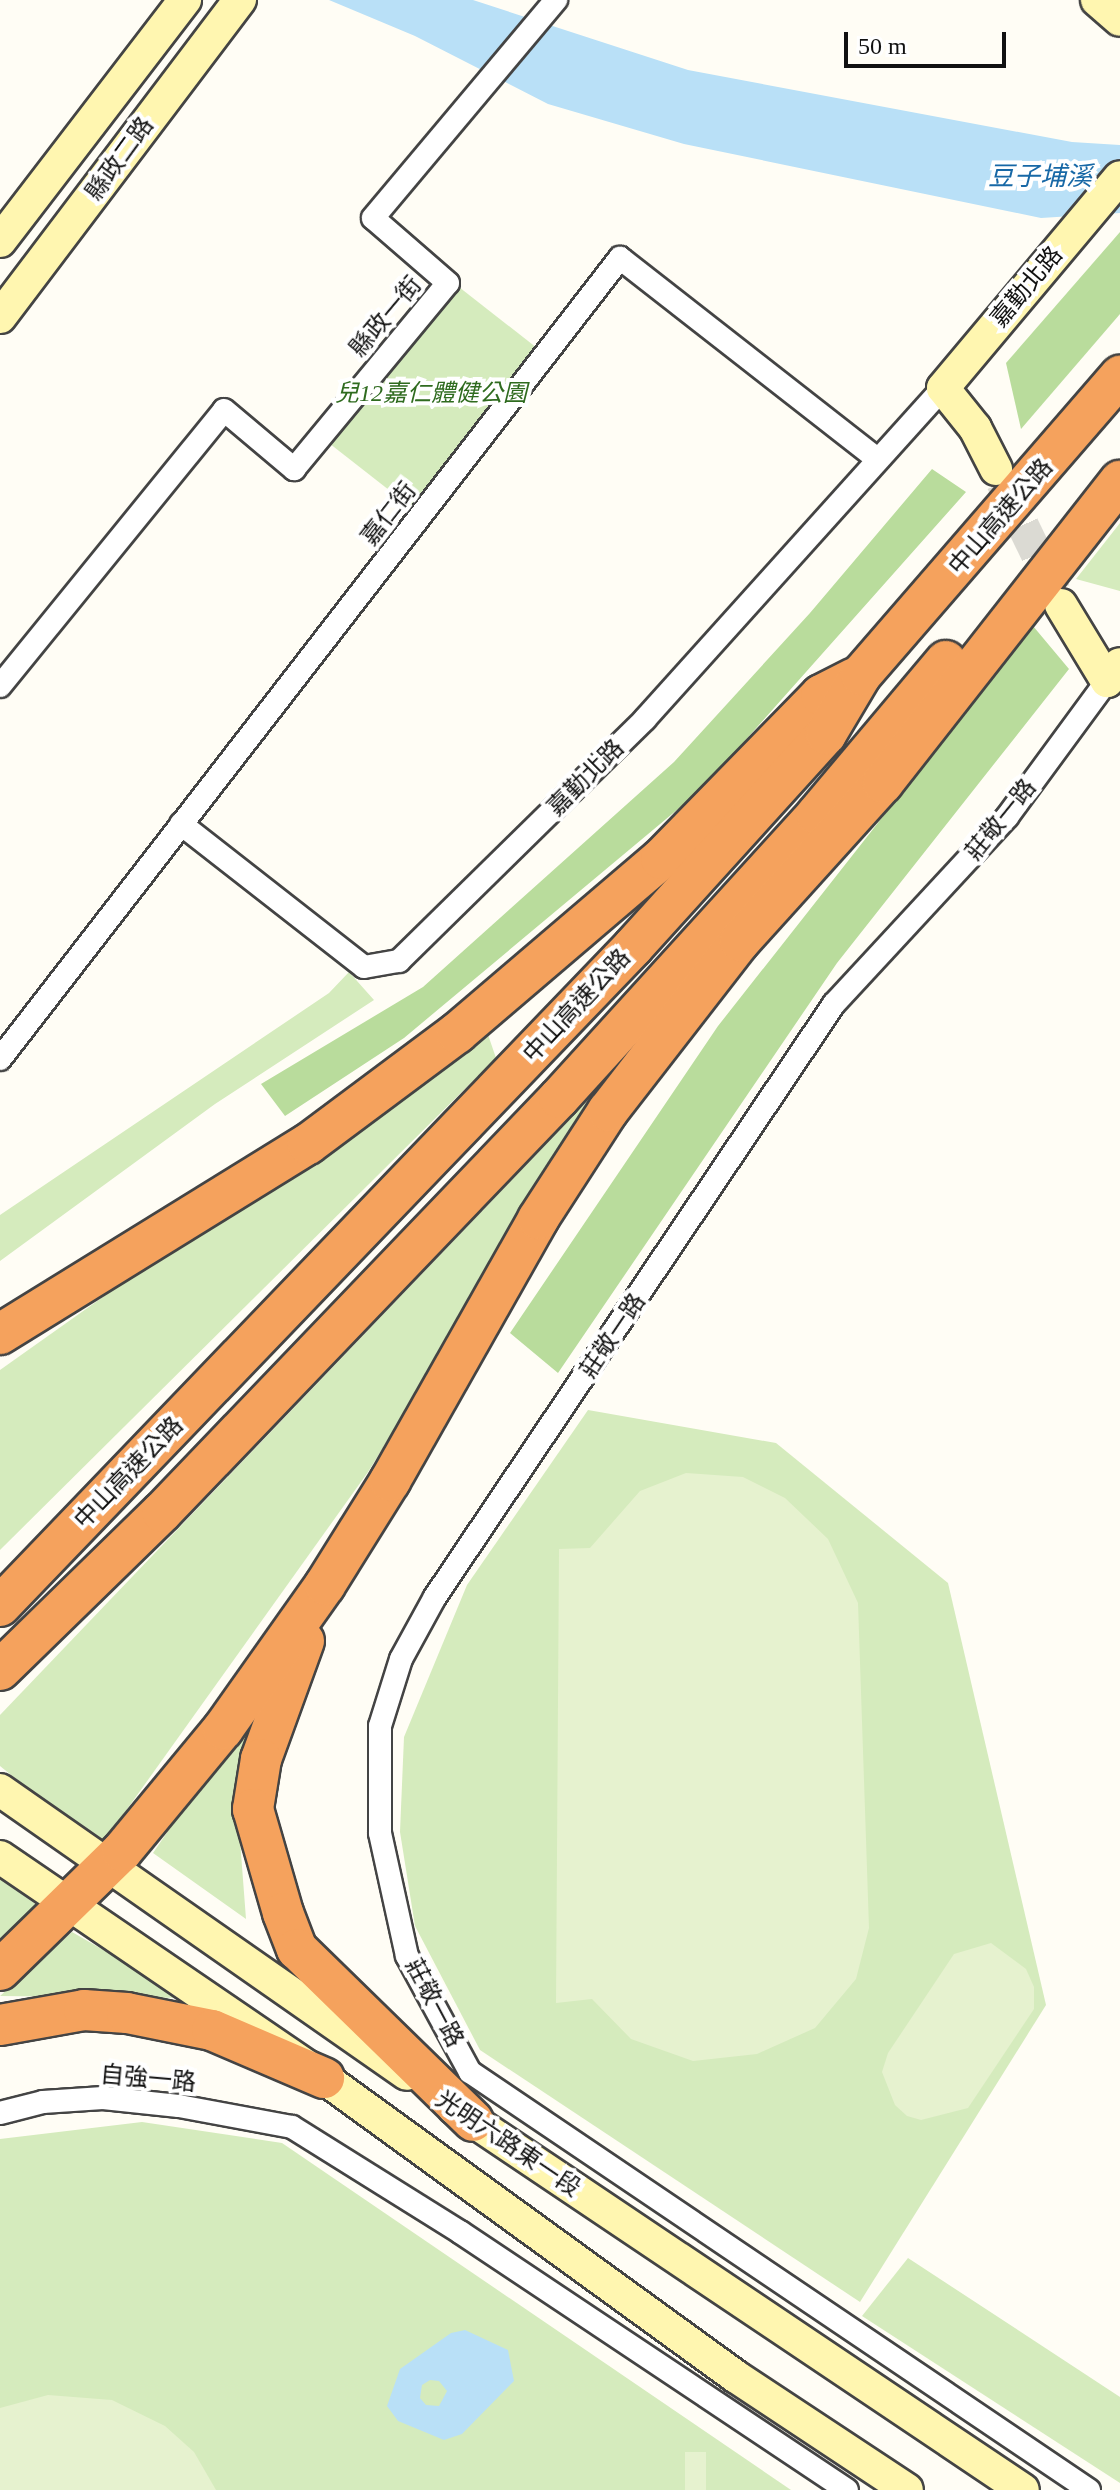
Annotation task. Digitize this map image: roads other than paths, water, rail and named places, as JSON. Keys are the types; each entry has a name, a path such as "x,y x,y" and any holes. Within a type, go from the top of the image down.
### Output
{"highway":[{"name":"中山高速公路","path":"0,1606 633,947 826,734 861,675 1120,376"},
{"name":"中山高速公路","path":"0,1670 173,1500 559,1098 817,814 1120,454"},
{"path":"0,1970 108,1865 215,1740 325,1585 538,1219 634,1074 740,941 883,783 1120,481"},
{"path":"0,1334 308,1144 457,1033 661,859 821,695 861,675"},
{"path":"325,1585 261,1759 253,1809 265,1857 297,1949 473,2121"},
{"path":"0,2025 84,2010 127,2013 212,2030 324,2078"}],"main road":[{"name":"縣政二路","path":"0,241 185,0"},
{"name":"縣政二路","path":"0,317 240,0"},
{"path":"1097,0 1120,20"},
{"name":"嘉勤北路","path":"943,388 1120,177"},
{"path":"943,388 975,428 996,469"},
{"name":"莊敬一路","path":"1061,605 1114,673"},
{"name":"光明六路東一段","path":"0,1790 473,2121 1023,2490"},
{"path":"0,1857 324,2078 735,2376 907,2490"}],"street":[{"name":"縣政一街","path":"0,686 224,410 294,469 448,283 373,218 485,89 556,1"},
{"name":"嘉仁街","path":"0,1059 620,258 876,458"},
{"name":"嘉勤北路","path":"181,824 364,967 399,961 645,719 876,458 943,388"},
{"name":"莊敬一路","path":"470,2072 407,1956 380,1833 380,1726 401,1659 527,1455 568,1405 834,1004 1007,817 1114,673"},
{"name":"光明六路東一段","path":"470,2072 1089,2490"},
{"name":"自強一路","path":"0,2113 43,2102 103,2098 179,2106 292,2127 460,2232 775,2443"},
{"path":"735,2376 775,2443 847,2490"}],"water":[{"name":"豆子埔溪","path":"329,0 473,0 688,70 1072,142 1120,145 1120,213 1041,218 684,144 548,104 415,36"},
{"path":"465,2330 508,2350 514,2381 462,2434 444,2440 398,2421 387,2406 400,2369 451,2333","holes":["430,2380 439,2381 447,2391 439,2406 426,2405 420,2398 422,2385"]}],"tunnel":[{"path":"1002,482 1055,592"}],"park label":[{"name":"兒12嘉仁體健公園","path":"431,394"}]}
